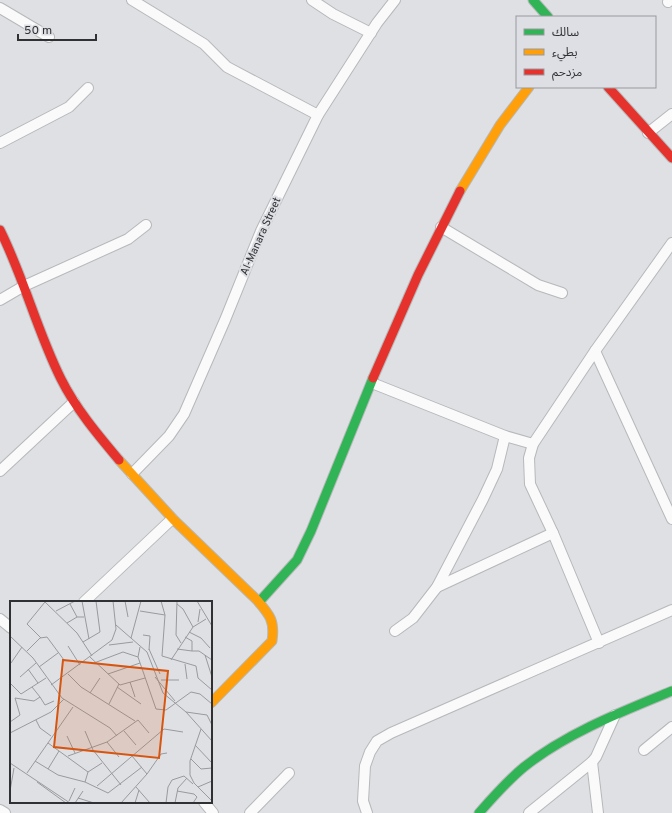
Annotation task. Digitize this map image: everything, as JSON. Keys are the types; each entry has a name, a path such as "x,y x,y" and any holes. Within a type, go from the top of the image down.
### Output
{"street":[{"path":"132,0 204,44 227,67 318,115"},
{"path":"312,0 333,14 371,33"},
{"name":"Al-Manara Street","path":"132,474 169,436 184,414 225,320 261,231 318,115 381,17 395,0"},
{"path":"533,0 547,16"},
{"path":"0,8 49,37"},
{"path":"0,143 69,107 88,88"},
{"path":"259,602 297,560 311,531 411,289 441,227 477,161 515,104 528,88"},
{"path":"609,88 672,158"},
{"path":"648,133 672,114"},
{"path":"0,300 24,286 128,239 146,226"},
{"path":"441,227 538,286 562,293"},
{"path":"0,230 16,262 52,362 74,402 94,430 172,519 259,602 272,619 274,631 272,641 212,701"},
{"path":"599,643 553,533 530,484 529,458 533,444 595,351 672,243"},
{"path":"595,351 672,519"},
{"path":"372,383 505,436 533,444"},
{"path":"0,471 74,402"},
{"path":"395,631 413,618 436,587 483,499 497,469 505,436"},
{"path":"85,601 172,519"},
{"path":"436,587 553,533"},
{"path":"367,813 363,801 365,766 370,752 377,741 391,733 672,610"},
{"path":"0,619 10,627"},
{"path":"479,813 498,790 530,762 582,730 672,691"},
{"path":"529,813 592,762 596,757 615,715"},
{"path":"644,750 672,727"},
{"path":"592,762 598,813"},
{"path":"250,813 289,773"},
{"path":"205,803 213,813"},
{"path":"0,810 5,813"}],"traffic: fast":[{"path":"533,0 547,16"},
{"path":"259,602 297,560 311,531 373,378"},
{"path":"479,813 500,789 518,772 558,744 595,724 672,691"}],"traffic: slow":[{"path":"460,191 500,125 528,88"},
{"path":"119,460 174,520 257,600 268,614 272,623 272,641 212,702"}],"traffic: jam":[{"path":"609,88 672,158"},
{"path":"373,378 418,275 460,191"},
{"path":"0,230 9,248 52,361 61,379 80,411 119,460"}]}
